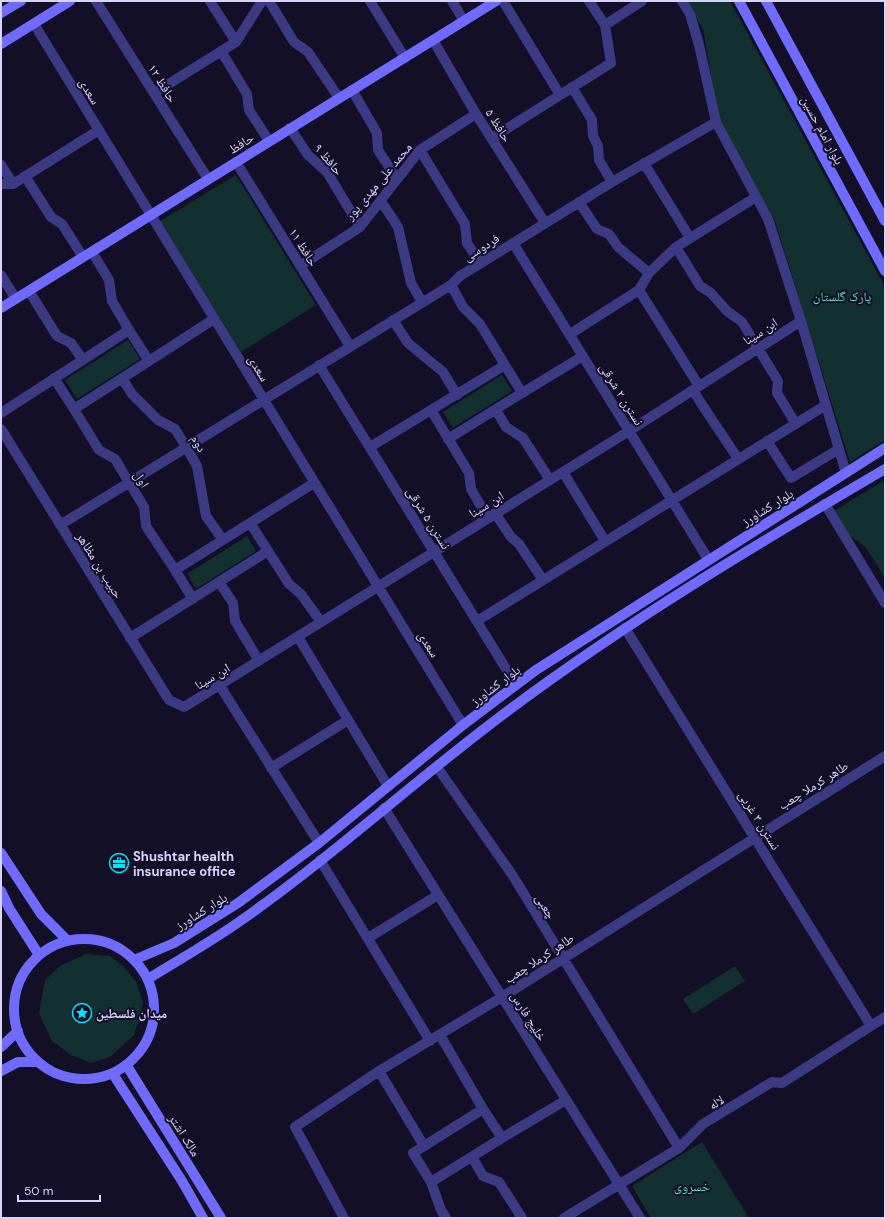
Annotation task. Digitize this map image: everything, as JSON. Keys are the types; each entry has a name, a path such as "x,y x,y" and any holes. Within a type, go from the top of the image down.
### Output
{"main road":[{"path":"1,13 20,1"},
{"path":"1,44 70,1"},
{"name":"حافظ","path":"1,308 496,1"},
{"name":"بلوار امام حسین","path":"739,1 885,271"},
{"name":"بلوار امام حسین","path":"766,1 885,221"},
{"name":"بلوار کشاورز","path":"134,960 174,943 231,907 318,843 463,725 536,670 708,559 885,448"},
{"name":"بلوار کشاورز","path":"148,979 235,924 320,860 508,710 625,628 825,504 885,469"},
{"path":"1,853 41,914 68,941"},
{"path":"1,891 9,908 39,955"},
{"path":"92,939 114,946 134,960 148,979 154,1002 152,1026 143,1048 127,1066 113,1074 94,1079 74,1079 54,1073 38,1062 22,1043 15,1020 15,996 24,973 39,955 52,946 68,941 92,939"},
{"path":"1,1047 18,1031"},
{"path":"1,1071 18,1062 38,1062"},
{"name":"مالک اشتر","path":"127,1066 221,1218"},
{"name":"مالک اشتر","path":"113,1074 182,1181 203,1218"}],"street":[{"name":"حافظ ۱۲","path":"96,1 208,179"},
{"path":"210,1 236,42"},
{"path":"154,93 236,42 262,1"},
{"path":"269,1 294,42 308,52 339,98"},
{"path":"370,1 405,58"},
{"path":"452,1 464,21"},
{"path":"503,1 560,95"},
{"path":"492,138 611,63 605,25 589,1"},
{"path":"605,25 642,1"},
{"path":"682,1 690,14 699,45 716,122 768,219 801,321 846,473"},
{"name":"سعدی","path":"34,24 463,725"},
{"name":"حافظ ۵","path":"433,40 476,114 545,223"},
{"path":"221,51 247,94 249,110 269,141"},
{"path":"572,87 592,120 593,136 598,146 599,160 612,182"},
{"path":"352,90 377,133 378,150 397,179"},
{"name":"محمد علی مهدی پور","path":"300,266 360,227 420,150 476,114"},
{"name":"فردوسی","path":"60,525 450,285 460,276 480,263 579,202 716,122"},
{"name":"حافظ ۹","path":"290,128 308,155 327,172 360,227"},
{"path":"1,184 13,184 99,130"},
{"path":"420,150 465,224 468,243 480,263"},
{"name":"حافظ ۱۱","path":"236,162 350,346"},
{"path":"644,163 690,238"},
{"path":"1,165 13,184"},
{"path":"25,176 51,217 62,224 83,257"},
{"path":"570,334 639,290 649,272 676,247 756,197"},
{"path":"381,201 398,227 411,283 422,302"},
{"path":"579,202 597,229 609,234 618,247 649,272"},
{"name":"نسترن ۲ شرقی","path":"513,243 708,559"},
{"path":"676,247 700,286 711,293 727,311 742,322 778,381 777,393 796,424"},
{"path":"92,252 109,280 112,301 149,361"},
{"path":"1,275 16,299"},
{"path":"450,285 463,307 480,324 522,393"},
{"path":"639,290 696,388 709,417 716,424 738,459"},
{"path":"29,291 57,336 71,343 83,360"},
{"path":"74,409 214,319"},
{"path":"393,320 408,343 443,372 457,395"},
{"name":"ابن سینا","path":"184,708 629,431 801,321"},
{"path":"1,413 129,330"},
{"path":"448,438 583,356"},
{"name":"نسترن ۵ شرقی","path":"319,365 516,685"},
{"path":"370,448 505,365"},
{"name":"اول","path":"54,378 99,450 115,459 144,507 146,526 193,599"},
{"name":"دوم","path":"122,378 132,394 158,420 175,429 197,466 206,516 223,540"},
{"path":"477,621 826,406"},
{"path":"431,410 469,473 471,489 492,516 518,544 542,580"},
{"path":"496,410 506,427 523,438 550,480"},
{"name":"حبیب بن مظاهر","path":"1,429 169,700 184,708"},
{"path":"767,441 791,478 839,449"},
{"path":"563,472 605,541"},
{"path":"175,570 314,483"},
{"path":"825,504 885,603"},
{"path":"250,523 289,584 301,594 321,622"},
{"path":"130,638 268,551"},
{"path":"220,582 233,603 235,622 260,661"},
{"name":"نسترن ۳ غربی","path":"625,628 871,1026"},
{"path":"298,637 388,786"},
{"path":"220,686 318,843"},
{"path":"271,768 348,720"},
{"name":"طاهر کرملا چعب","path":"344,1218 295,1127 380,1071 502,998 562,958 885,756"},
{"name":"چعبی","path":"437,767 513,876 625,1062 679,1148"},
{"name":"خلیج فارس","path":"384,808 640,1218"},
{"path":"320,860 430,1041"},
{"path":"368,938 438,894"},
{"name":"لاله","path":"564,1218 679,1148 704,1124 772,1082 782,1083 885,1017"},
{"path":"440,1035 483,1109 502,1138"},
{"path":"380,1071 424,1146"},
{"path":"431,1182 566,1100"},
{"path":"446,1218 441,1210 431,1182 413,1153 483,1109"},
{"path":"472,1157 483,1176 499,1182 522,1218"}],"green space":[{"name":"پارک گلستان","path":"686,1 730,1 885,287 885,440 850,462 775,221 719,120 703,29"},
{"path":"236,175 316,305 241,352 160,221"},
{"path":"128,340 140,359 77,399 65,380"},
{"path":"502,375 512,391 453,428 443,412"},
{"path":"885,480 885,578 865,546 847,534 834,511"},
{"path":"247,536 256,551 196,589 187,574"},
{"path":"86,954 110,956 123,966 136,981 143,1003 134,1035 110,1057 91,1063 71,1055 52,1041 39,1014 45,980 60,966"},
{"path":"735,966 745,981 693,1014 683,999"},
{"name":"خسروی","path":"702,1142 749,1218 651,1218 632,1186"}],"place":[{"name":"Shushtar health insurance office","path":"119,863"},
{"name":"میدان فلسطین","path":"82,1013"}]}
